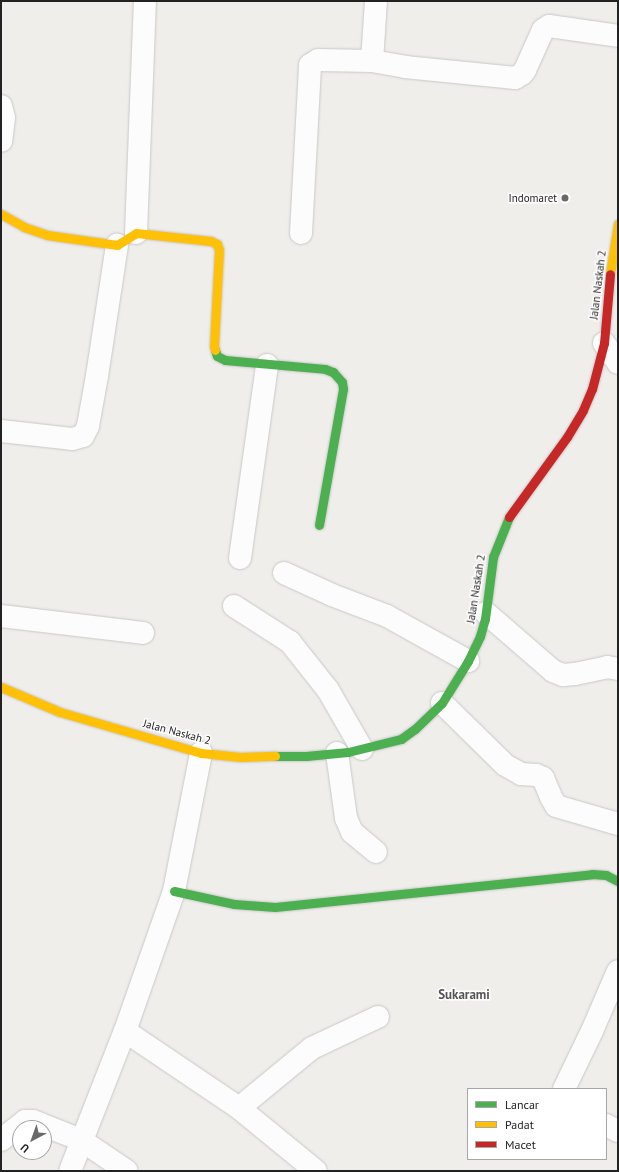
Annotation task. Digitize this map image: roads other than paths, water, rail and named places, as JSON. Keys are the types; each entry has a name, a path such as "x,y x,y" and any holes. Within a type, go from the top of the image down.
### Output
{"street":[{"path":"136,233 145,1"},
{"path":"372,61 376,1"},
{"path":"301,233 310,65 318,60 372,61 405,67 515,78 522,74 525,70 546,27 549,26 618,36"},
{"path":"1,106 4,118 1,141"},
{"path":"1,214 24,227 47,235 117,245 136,233 211,240 217,244 219,250 215,352 220,359 326,368 333,372 342,382 343,389 319,525"},
{"name":"Jalan Naskah 2","path":"1,688 60,712 201,752 241,757 306,756 362,749 401,739 427,720 442,703 468,661 480,636 486,613 493,556 504,526 513,510 567,437 583,410 592,388 604,343 610,273 618,224"},
{"path":"1,431 72,439 83,436 88,426 117,245"},
{"path":"604,343 618,363"},
{"path":"240,558 267,364"},
{"path":"284,573 332,595 387,616 468,661"},
{"path":"234,606 290,642 328,690 362,749"},
{"path":"486,613 553,671 563,675 576,674 607,667 618,669"},
{"path":"1,616 143,633"},
{"path":"442,703 505,765 522,774 536,775 543,778 550,797 556,806 618,824"},
{"path":"70,1171 124,1031 174,891 201,752"},
{"path":"337,753 346,818 352,832 376,852"},
{"path":"174,891 234,904 275,907 592,874 606,876 618,881"},
{"path":"564,1088 592,1031 618,970"},
{"path":"239,1108 312,1048 378,1018"},
{"path":"124,1031 239,1108 316,1171"},
{"path":"1,1140 25,1121 33,1121 81,1140 127,1171"},
{"path":"607,1126 618,1131"}],"place":[{"name":"Indomaret","path":"565,198"}],"district":[{"name":"Sukarami","path":"464,995"}]}
